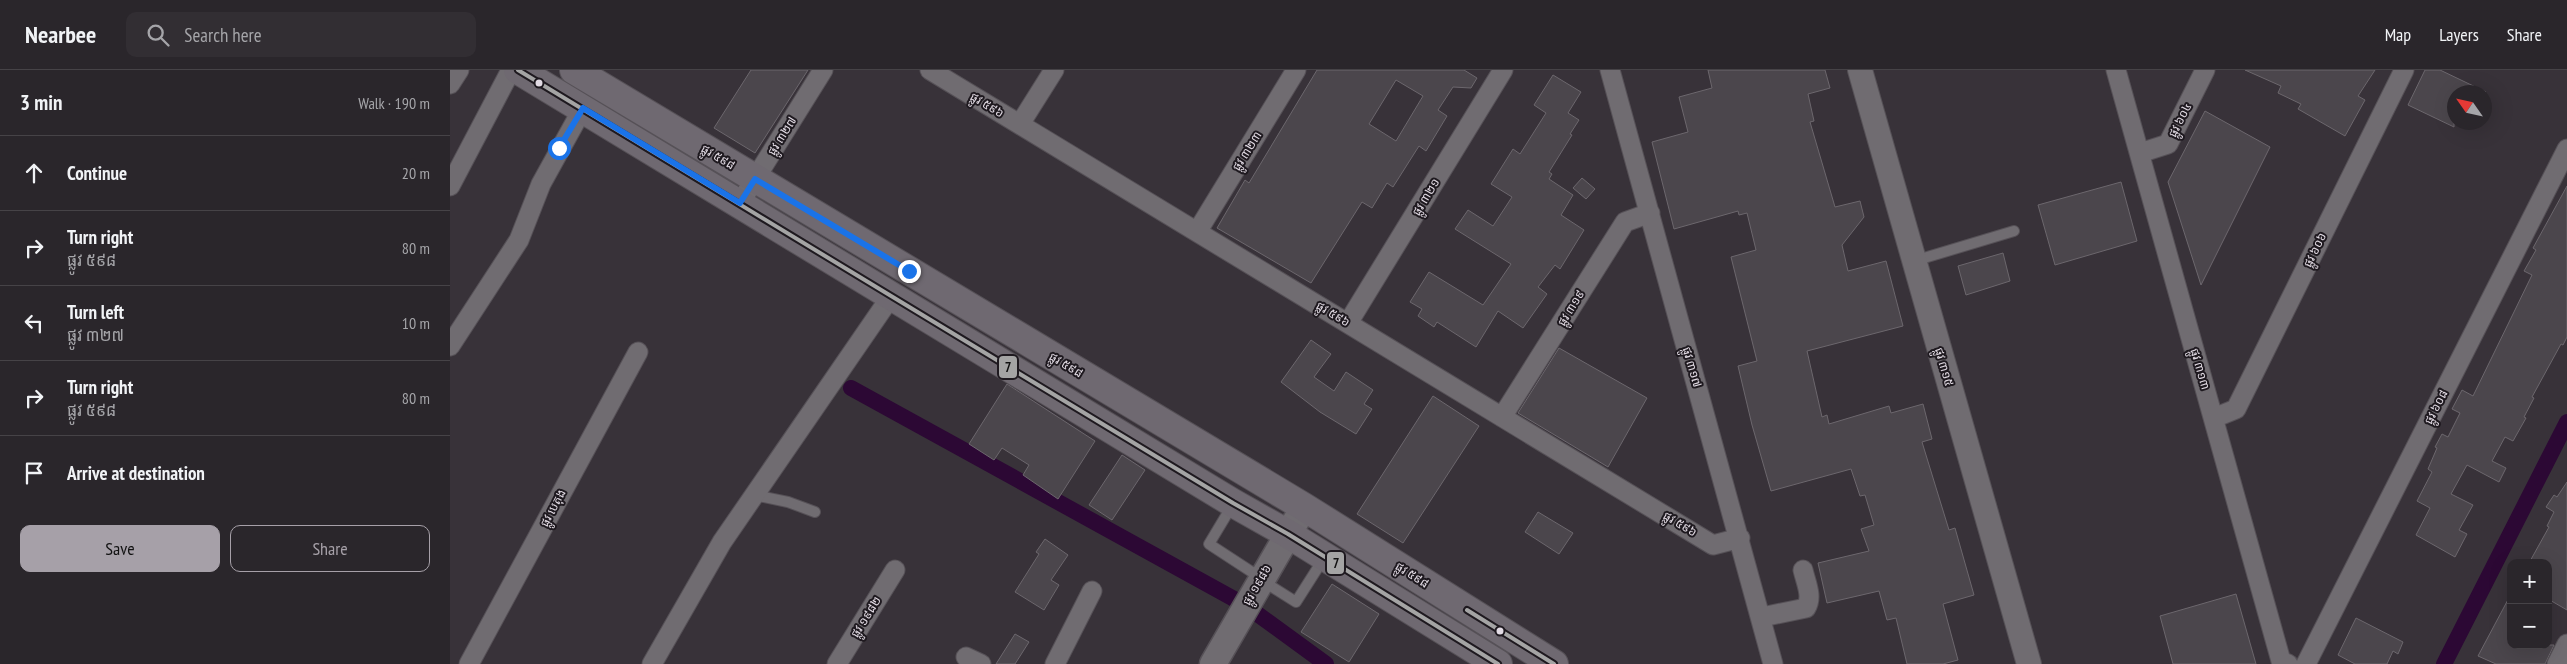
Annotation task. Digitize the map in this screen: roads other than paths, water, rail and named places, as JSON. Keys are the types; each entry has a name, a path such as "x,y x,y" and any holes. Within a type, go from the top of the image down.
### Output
{"main road":[{"path":"518,70 1233,503 1288,534 1498,664"},
{"name":"ផ្លូវ ៥៩៨","path":"574,70 1304,507 1554,664"},
{"name":"ផ្លូវ ១៩៨៦","path":"1213,664 1304,507"},
{"path":"1435,625 1452,600"}],"street":[{"path":"450,84 459,70"},
{"path":"450,186 511,70"},
{"name":"ផ្លូវ ៣២៧","path":"740,203 823,70"},
{"name":"ផ្លូវ ៥៩៦","path":"930,70 1713,545 1740,538"},
{"path":"1020,124 1054,70"},
{"name":"ផ្លូវ ៣២៣","path":"1197,232 1296,70"},
{"name":"ផ្លូវ ៣២១","path":"1348,323 1503,70"},
{"name":"ផ្លូវ ៣១៧","path":"1610,70 1762,617 1773,664"},
{"name":"ផ្លូវ ៣១៥","path":"1860,70 2029,664"},
{"name":"ផ្លូវ ៣១៣","path":"2116,70 2281,660 2288,664"},
{"name":"ផ្លូវ ៦០៤","path":"2140,153 2168,144 2205,70"},
{"name":"ផ្លូវ ៦០៦","path":"2214,418 2236,409 2404,70"},
{"path":"450,346 519,240 541,184 583,108"},
{"name":"ផ្លូវ ៦០៨","path":"2306,664 2567,149"},
{"name":"ផ្លូវ ៣១៩","path":"1502,417 1625,222 1650,213"},
{"path":"652,664 722,542 845,366 892,295"},
{"name":"ផ្លូវ បេតុង","path":"469,664 638,352"},
{"name":"ផ្លូវ ១៩៨២","path":"837,664 895,570"},
{"path":"1762,617 1806,608 1810,602 1810,595 1803,570"},
{"path":"1055,664 1092,591"},
{"path":"2557,664 2567,644"}],"lane":[{"path":"1914,261 2014,231"},
{"path":"754,495 788,502 815,512"},
{"path":"1233,503 1209,544 1259,583 1296,602 1325,557"}],"waterway":[{"path":"851,388 1245,605 1326,664"},
{"path":"2444,664 2567,422"}]}
